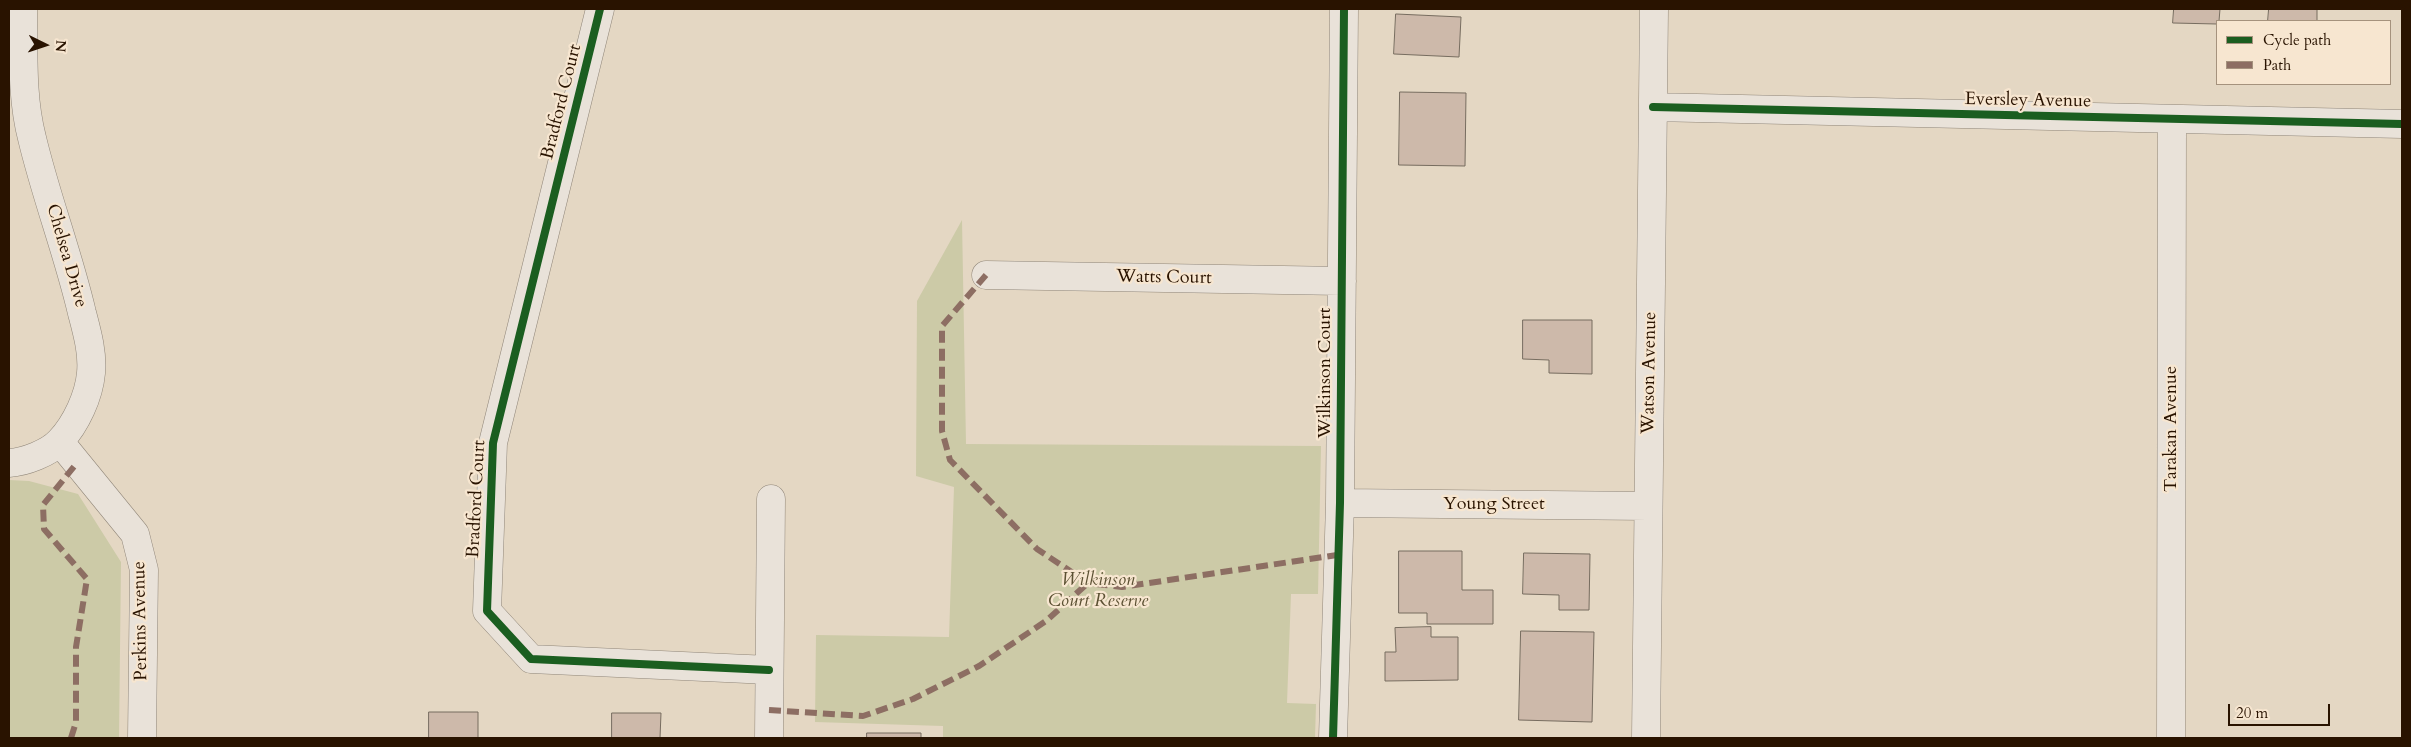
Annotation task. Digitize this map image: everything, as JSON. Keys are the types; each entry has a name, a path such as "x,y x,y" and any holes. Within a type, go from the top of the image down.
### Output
{"street":[{"name":"Chelsea Drive","path":"9,464 38,455 60,442 75,420 86,397 91,372 89,342 76,285 17,87 23,9"},
{"name":"Bradford Court","path":"600,9 493,443 487,611 531,659 769,670"},
{"name":"Wilkinson Court","path":"1333,738 1340,503 1344,9"},
{"name":"Watson Avenue","path":"1646,738 1654,9"},
{"name":"Eversley Avenue","path":"1653,107 2402,124"},
{"name":"Tarakan Avenue","path":"2171,738 2172,119"},
{"name":"Watts Court","path":"986,275 1342,281"},
{"name":"Perkins Avenue","path":"60,442 135,534 144,570 142,738"},
{"path":"769,738 771,498"},
{"name":"Young Street","path":"1340,503 1648,506"}],"green space":[{"name":"Wilkinson Court Reserve","path":"962,220 966,444 1321,446 1318,594 1291,594 1287,703 1316,704 1315,738 943,738 943,726 815,722 816,635 949,637 954,487 916,476 917,301"},
{"path":"9,480 29,481 78,494 121,562 119,738 9,738"}],"building":[{"path":"2174,9 2220,9 2219,20 2216,20 2216,24 2173,23"},
{"path":"2269,9 2317,9 2317,20 2268,20"},
{"path":"1396,14 1461,17 1459,57 1394,54"},
{"path":"1400,92 1466,93 1465,166 1399,165"},
{"path":"1523,320 1592,320 1592,374 1549,373 1549,360 1523,359"},
{"path":"1399,551 1462,551 1462,590 1493,590 1493,624 1427,624 1427,613 1399,613"},
{"path":"1524,553 1590,554 1589,610 1559,610 1559,595 1523,594"},
{"path":"1431,627 1431,637 1458,637 1458,680 1385,681 1385,652 1396,652 1395,628"},
{"path":"1521,631 1594,632 1592,722 1519,720"},
{"path":"429,712 478,712 478,738 429,738"},
{"path":"612,713 661,713 660,738 612,738"},
{"path":"867,733 921,733 921,738 867,738"}],"marked path":[{"path":"986,275 942,326 942,431 950,460 1037,549 1088,583 1122,587 1337,555"},
{"path":"71,738 76,722 76,647 87,579 44,529 43,505 76,464"},
{"path":"769,710 863,716 913,699 979,666 1046,621 1088,583"}],"cycle path":[{"path":"600,9 493,443 487,611 531,659 769,670"},
{"path":"1333,738 1340,503 1344,9"},
{"path":"1653,107 2402,124"}]}
